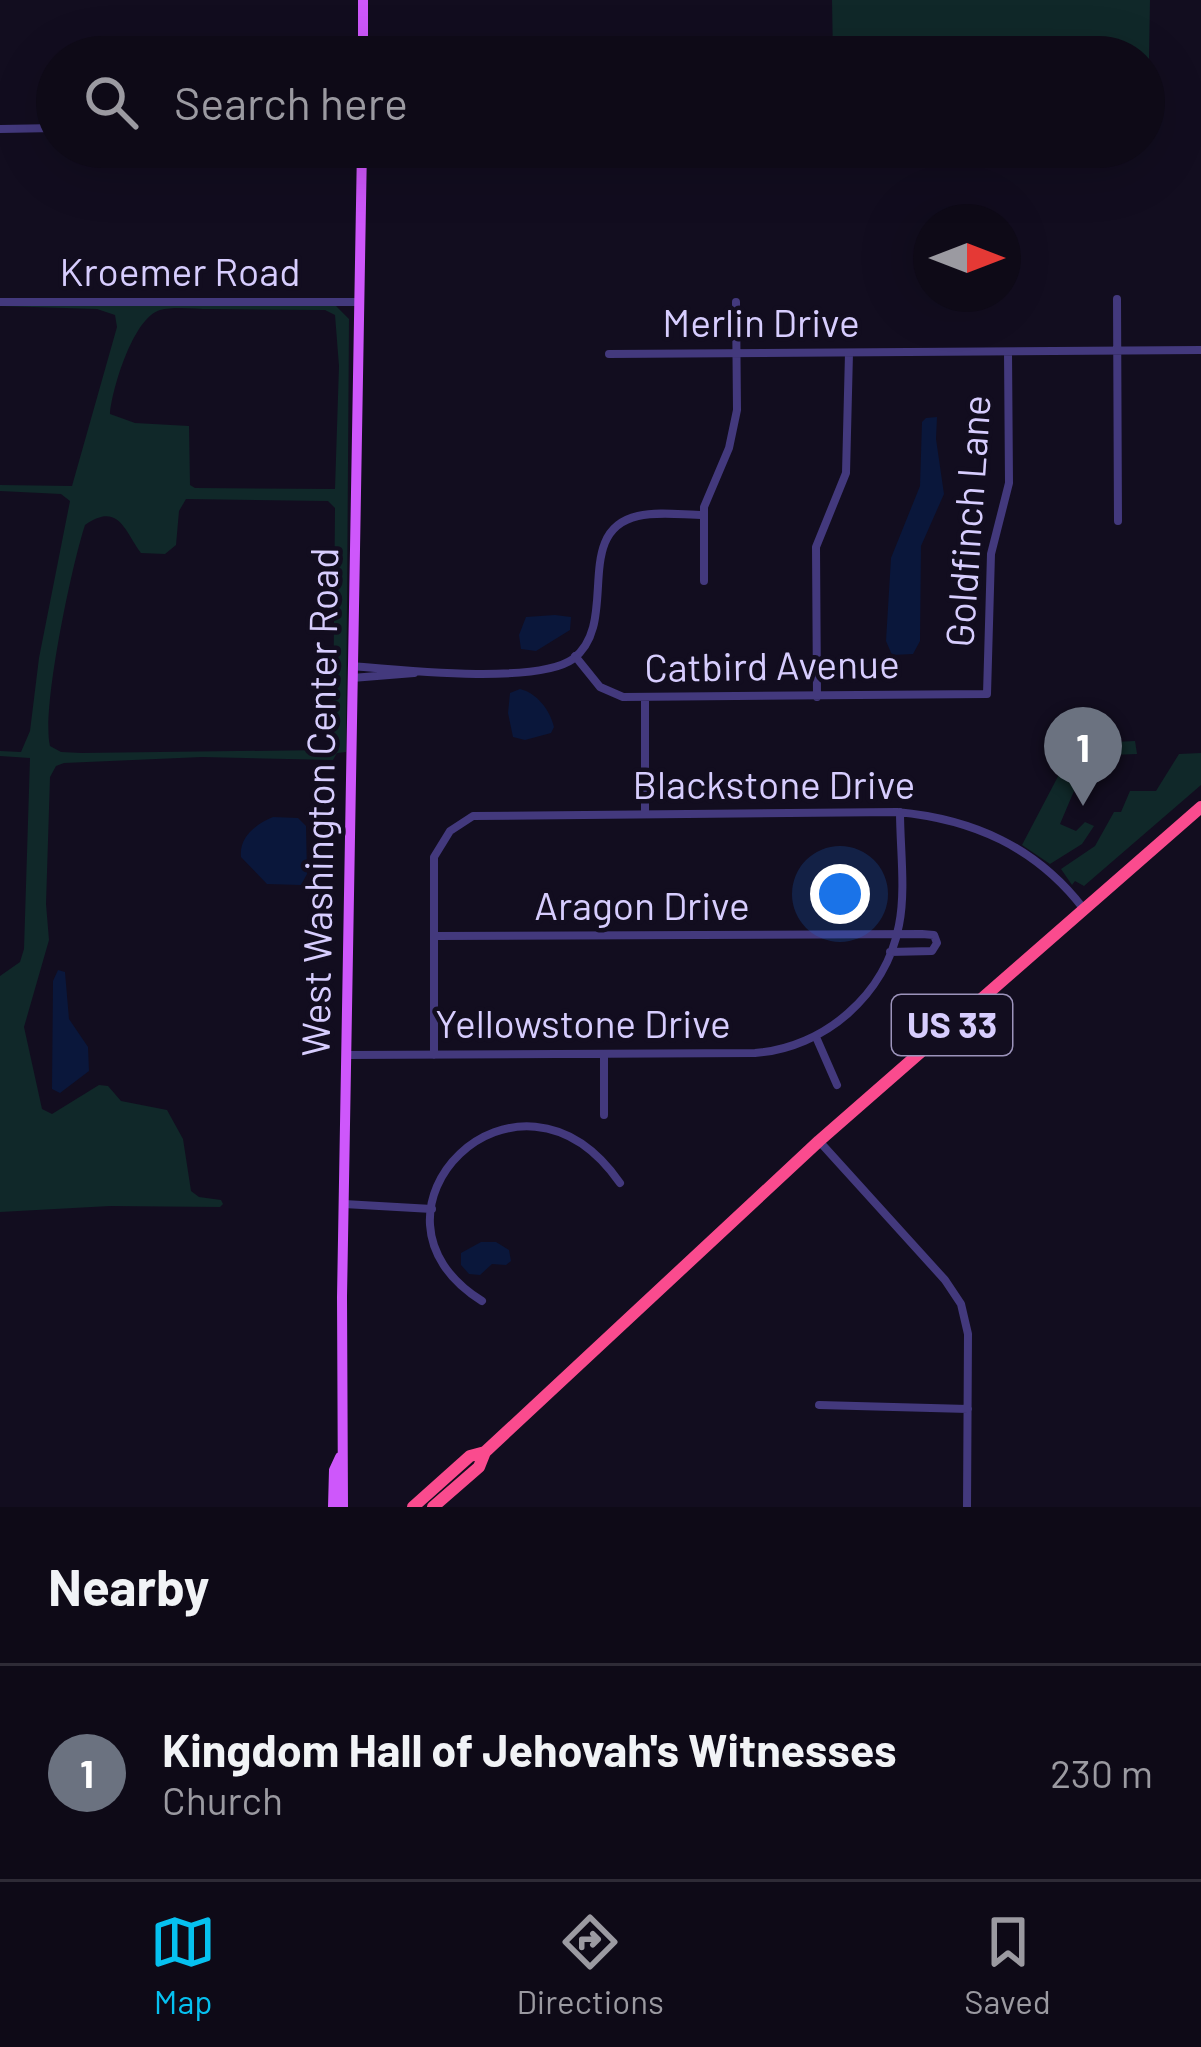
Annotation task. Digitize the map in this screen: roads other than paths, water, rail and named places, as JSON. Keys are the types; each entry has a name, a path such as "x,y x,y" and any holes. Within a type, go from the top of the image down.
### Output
{"highway":[{"name":"US 33","path":"433,1507 479,1467 485,1452 820,1141 1201,807"},
{"name":"US 33","path":"413,1507 470,1456 485,1452"}],"main road":[{"path":"363,0 363,36"},
{"name":"West Washington Center Road","path":"333,1507 334,1470 340,1457 362,168"},
{"name":"West Washington Center Road","path":"340,1457 343,1507"}],"street":[{"path":"0,128 36,128"},
{"path":"1117,299 1118,520"},
{"name":"Kroemer Road","path":"0,302 359,302"},
{"path":"704,581 704,515 735,422 736,302"},
{"name":"Merlin Drive","path":"609,354 1201,350"},
{"name":"Goldfinch Lane","path":"987,694 989,568 1009,483 1008,352"},
{"path":"817,697 816,547 841,490 849,455 849,353"},
{"path":"352,672 537,672 575,656 598,615 599,559 610,535 639,516 704,515"},
{"name":"Catbird Avenue","path":"575,656 606,691 645,698 987,694"},
{"path":"645,698 645,813"},
{"path":"837,1085 816,1036 855,1008 890,952 900,918 900,812"},
{"name":"Blackstone Drive","path":"434,936 434,857 441,840 463,820 480,814 900,812 947,818 1004,839 1040,863 1084,909"},
{"name":"Aragon Drive","path":"434,936 930,934 937,946 932,952 890,952"},
{"path":"434,936 434,1055"},
{"name":"Yellowstone Drive","path":"346,1055 767,1052 816,1036"},
{"path":"604,1054 604,1114"},
{"path":"482,1301 450,1275 434,1240 432,1209 442,1174 461,1150 501,1130 535,1128 584,1143 620,1184"},
{"path":"820,1141 945,1280 961,1304 968,1334 967,1507"},
{"path":"344,1204 432,1209"},
{"path":"819,1405 968,1408"}],"water":[{"path":"937,417 944,494 921,546 920,641 913,654 892,655 886,641 891,558 920,486 922,422"},
{"path":"526,617 571,617 570,630 536,651 521,649 519,635"},
{"path":"520,689 546,709 554,727 551,733 525,740 513,737 510,693"},
{"path":"273,817 298,818 306,826 307,874 301,885 267,884 241,857 250,832"},
{"path":"58,970 65,972 69,1019 88,1047 89,1071 60,1093 52,1089 53,981"},
{"path":"481,1242 496,1242 509,1250 511,1261 492,1264 480,1275 469,1274 461,1265 461,1253"}],"waterway":[{"path":"884,679 889,669"}],"place":[{"name":"Kingdom Hall of Jehovah's Witnesses","path":"1083,806"}]}
